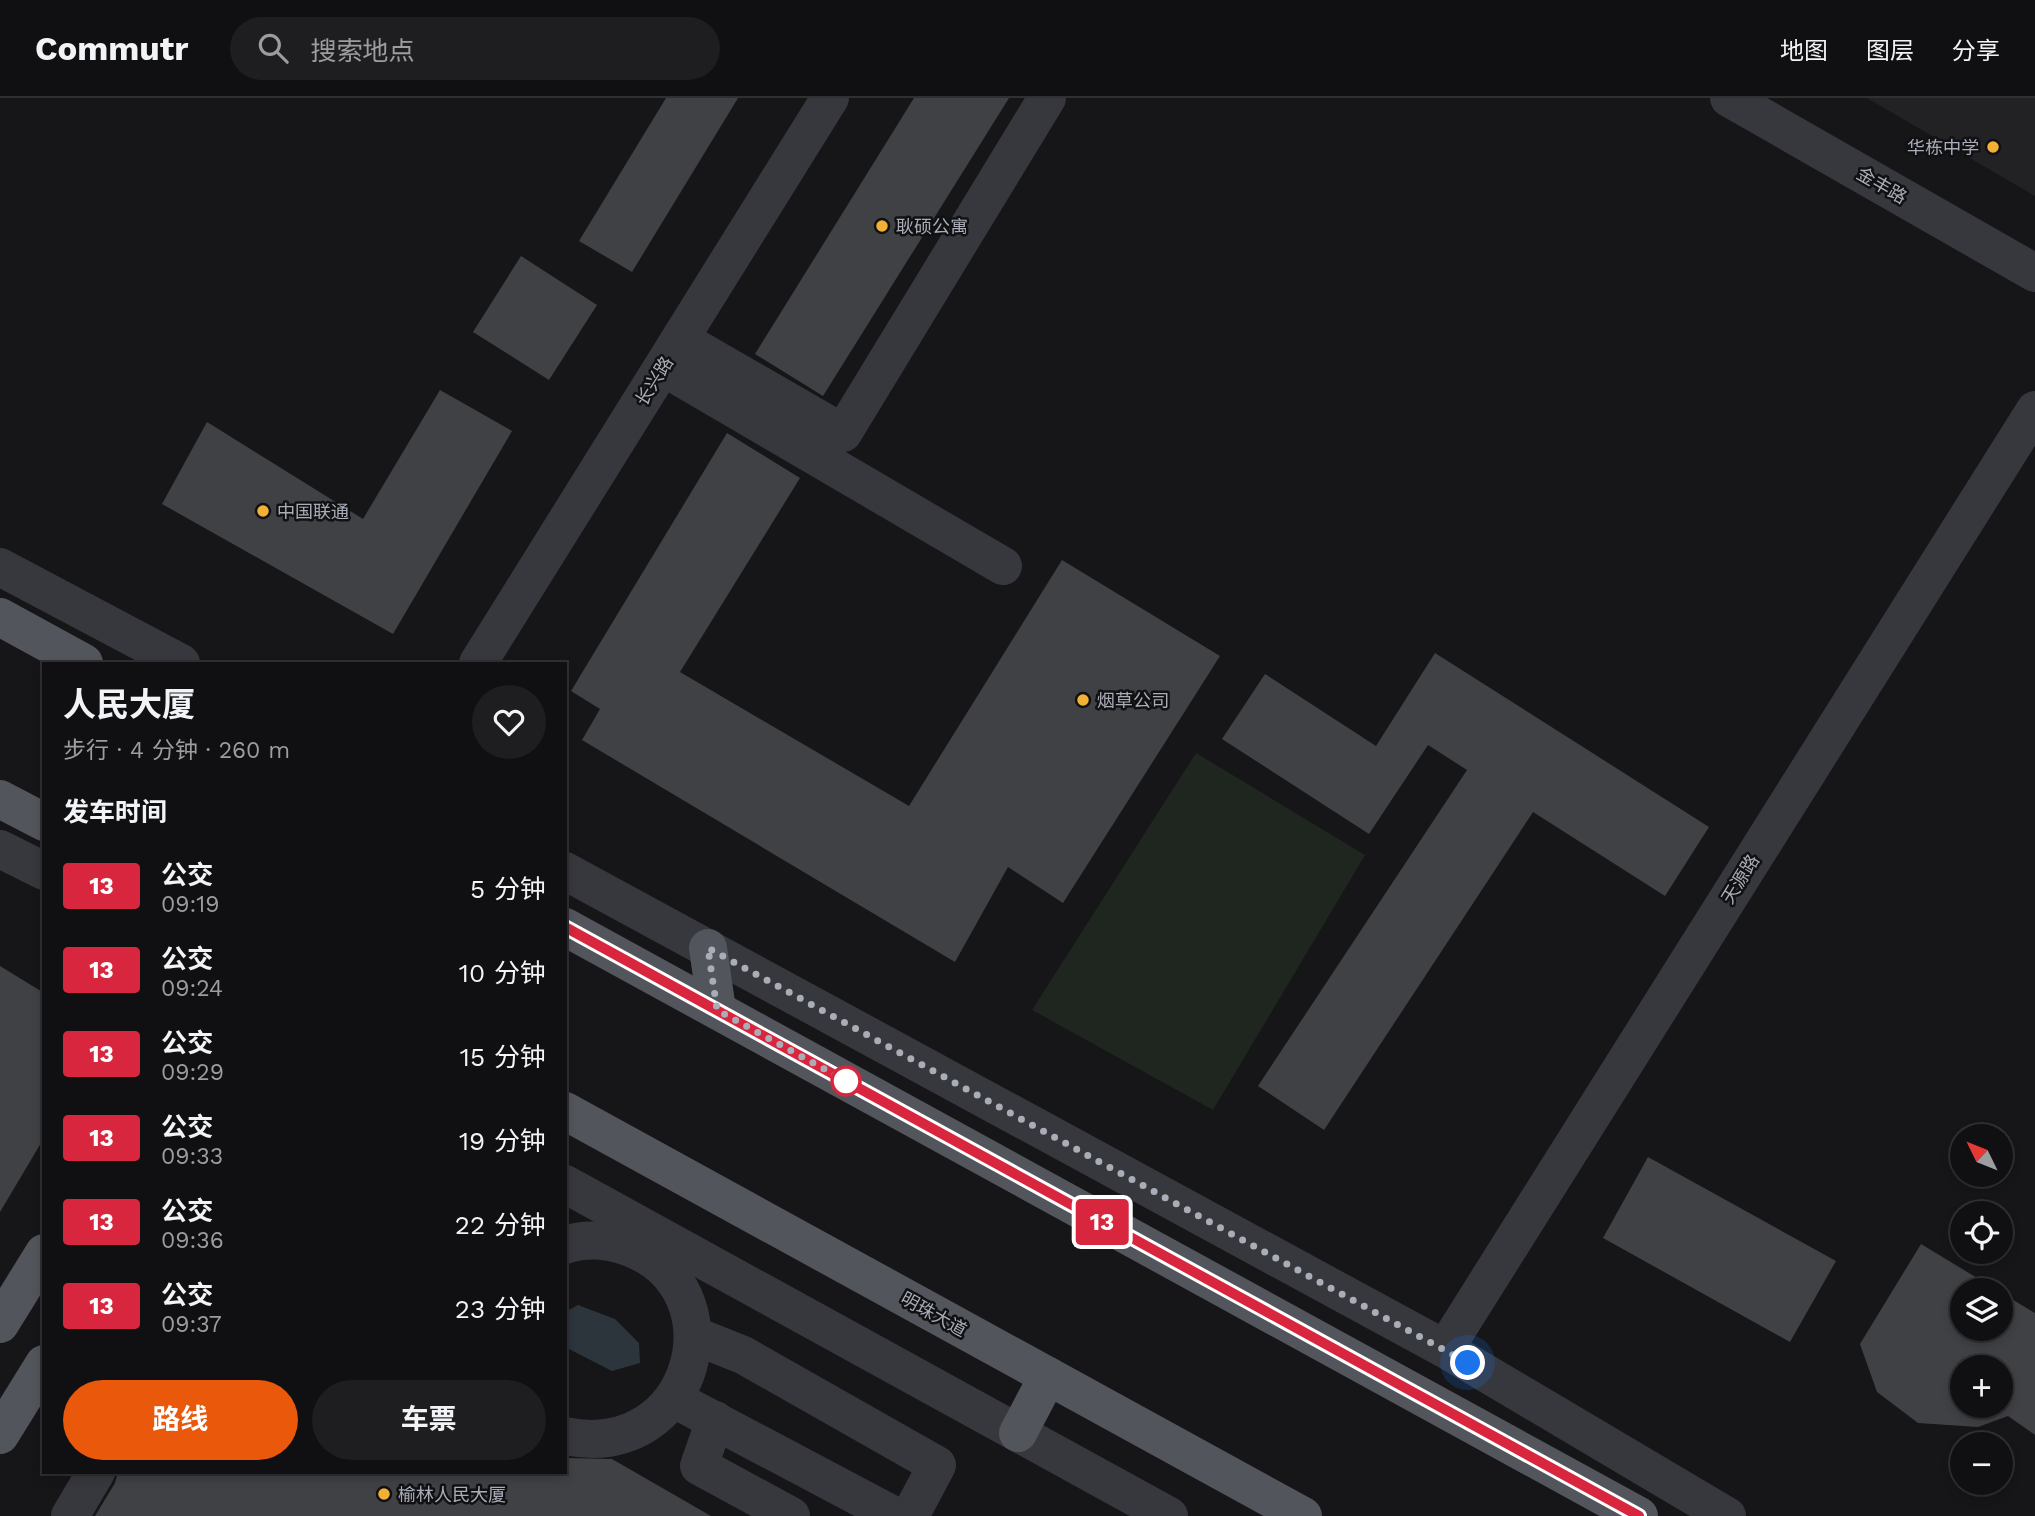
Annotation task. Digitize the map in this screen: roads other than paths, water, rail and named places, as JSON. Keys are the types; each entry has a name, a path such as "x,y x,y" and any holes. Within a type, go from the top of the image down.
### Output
{"main road":[{"path":"0,617 82,662"},
{"path":"0,799 42,821"},
{"path":"567,928 1639,1516"},
{"path":"708,948 717,1010"},
{"name":"明珠大道","path":"567,1112 1303,1516"},
{"path":"0,1324 42,1257"},
{"path":"0,1435 42,1367"},
{"path":"1018,1433 1048,1376"}],"street":[{"name":"长兴路","path":"479,662 831,98"},
{"path":"671,353 835,416 843,433 1047,98"},
{"name":"金丰路","path":"1729,98 2035,273"},
{"path":"671,353 1003,566"},
{"name":"天源路","path":"1445,1349 2035,410"},
{"path":"0,567 179,662"},
{"path":"0,849 42,871"},
{"path":"567,872 1445,1349 1727,1516"},
{"path":"567,1185 1018,1433 1119,1505 1169,1516"},
{"path":"567,1244 578,1241 612,1241 643,1253 669,1274 686,1303 693,1335 689,1368 674,1399 651,1422 621,1437 588,1441 567,1436"},
{"path":"693,1335 743,1355 937,1465 911,1516"},
{"path":"674,1399 895,1516"},
{"path":"715,1420 699,1466 791,1516"},
{"path":"70,1516 95,1474"}],"place":[{"name":"华栋中学","path":"1993,147"},
{"name":"耿硕公寓","path":"882,226"},
{"name":"中国联通","path":"263,511"},
{"name":"烟草公司","path":"1083,700"},
{"name":"榆林人民大厦","path":"384,1494"}]}
